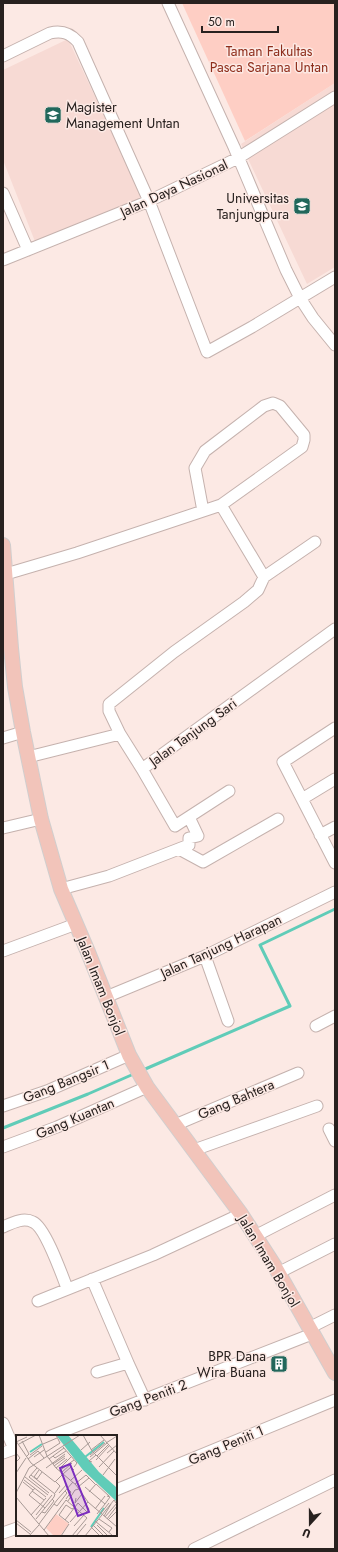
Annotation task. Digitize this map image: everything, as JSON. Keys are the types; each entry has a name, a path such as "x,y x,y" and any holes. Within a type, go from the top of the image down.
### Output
{"main road":[{"name":"Jalan Imam Bonjol","path":"3,545 6,574 6,623 11,648 15,687 41,819 61,889 130,1057 146,1086 241,1214 278,1273 335,1373"}],"street":[{"path":"168,3 238,158 286,270 300,298 313,318 335,345"},
{"path":"3,56 57,31 73,36 78,42 149,201 207,352 334,279"},
{"name":"Jalan Daya Nasional","path":"3,260 149,201 238,158 335,97"},
{"path":"3,193 28,250"},
{"path":"6,574 77,553 221,506 302,447 304,435 280,406 277,404 269,404 264,406 205,451 195,468 203,511"},
{"path":"221,506 264,577 314,542"},
{"name":"Jalan Tanjung Sari","path":"264,577 258,590 244,602 174,652 109,704 109,712 120,734 142,769 335,629"},
{"path":"335,728 283,762 335,863"},
{"path":"3,738 23,732"},
{"path":"28,757 120,734"},
{"path":"142,769 175,826 229,791"},
{"path":"302,799 335,779"},
{"path":"61,889 109,876 184,847 189,838 198,836 189,817"},
{"path":"3,828 41,819"},
{"path":"184,847 203,862 278,819"},
{"path":"320,835 335,827"},
{"name":"Jalan Tanjung Harapan","path":"106,997 205,956 335,892"},
{"path":"3,952 76,924"},
{"path":"205,956 228,1021"},
{"path":"316,1026 335,1016"},
{"name":"Gang Bangsir 1","path":"3,1106 47,1091 130,1057"},
{"name":"Gang Bahtera","path":"175,1125 298,1073"},
{"name":"Gang Kuantan","path":"3,1147 57,1126 146,1086"},
{"path":"194,1150 276,1122 317,1106"},
{"path":"329,1129 335,1141"},
{"path":"255,1236 335,1195"},
{"path":"38,1301 67,1288 154,1255 241,1214"},
{"path":"3,1227 25,1220 34,1222 38,1225 48,1242 67,1288"},
{"path":"278,1273 335,1244"},
{"path":"92,1279 145,1400"},
{"name":"Gang Peniti 2","path":"54,1435 145,1400 311,1331 335,1315"},
{"path":"97,1372 128,1363"},
{"name":"Gang Peniti 1","path":"117,1490 335,1400"},
{"path":"3,1453 15,1449 4,1427"},
{"path":"194,1549 335,1480"},
{"path":"3,1533 16,1528"}],"shaded area":[{"name":"Magister Management Untan","path":"68,39 142,197 36,244 3,160 3,70"},
{"name":"Universitas Tanjungpura","path":"335,83 335,267 307,284 241,144"}],"green space":[{"name":"Taman Fakultas Pasca Sarjana Untan","path":"182,3 335,3 335,83 245,141"}],"waterway":[{"path":"143,1070 290,1006 260,945 335,909"},
{"path":"3,1128 136,1073"}],"place":[{"name":"Magister Management Untan","path":"53,115"},
{"name":"Universitas Tanjungpura","path":"302,206"},
{"name":"BPR Dana Wira Buana","path":"279,1364"}]}
